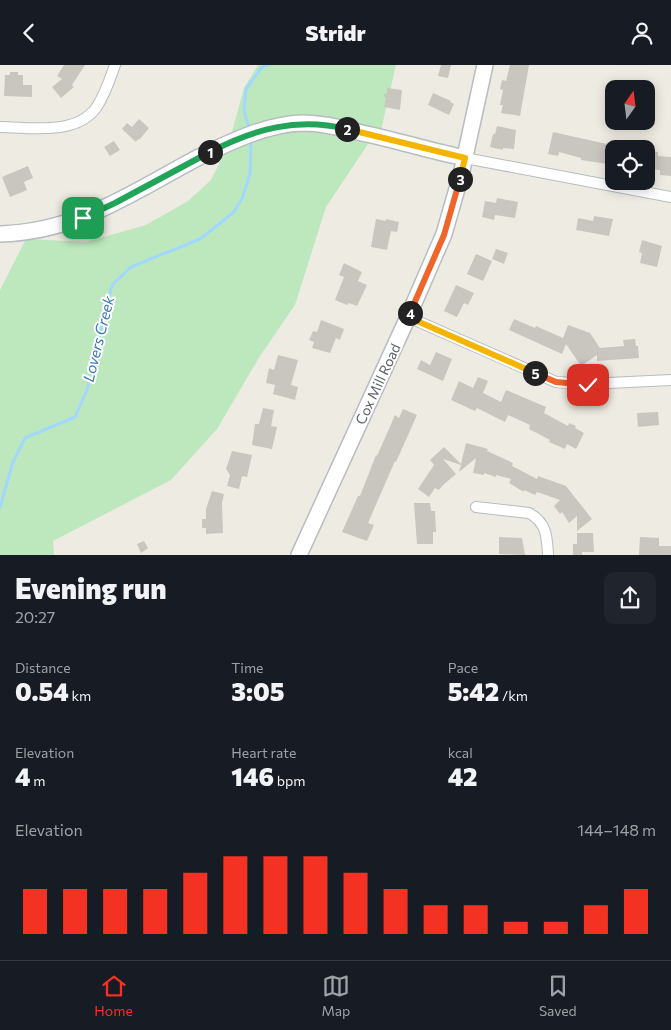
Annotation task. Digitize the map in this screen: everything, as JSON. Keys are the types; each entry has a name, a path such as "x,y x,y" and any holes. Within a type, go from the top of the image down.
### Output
{"street":[{"path":"0,127 60,127 78,122 95,108 115,65"},
{"name":"Cox Mill Road","path":"299,555 408,317 450,217 485,65"},
{"path":"0,234 32,231 55,226 88,215 115,203 232,140 268,129 302,123 341,128 465,158 641,193 671,197"},
{"path":"408,317 556,382 588,385 671,381"},
{"path":"476,507 529,513 536,517 547,535 548,555"}],"green space":[{"path":"258,65 396,65 380,135 368,144 326,207 295,305 260,356 217,429 171,480 53,541 54,555 0,555 0,290 26,239 86,242 146,225 188,201 211,180 228,146 244,88"}],"building":[{"path":"64,65 85,65 72,85 74,87 61,98 52,87 62,79 57,76"},
{"path":"441,65 451,65 448,78 438,76"},
{"path":"510,65 529,65 520,116 501,113 503,105 500,105 503,90 500,89 502,80 506,81"},
{"path":"10,72 18,72 18,75 23,75 23,85 32,85 32,97 4,96 5,75 10,75"},
{"path":"387,88 402,90 400,110 384,107 386,98 383,95 387,93"},
{"path":"433,93 454,104 449,115 428,105"},
{"path":"139,119 149,128 136,142 122,129 127,123 132,127"},
{"path":"497,126 516,130 514,149 503,148 503,150 490,147"},
{"path":"553,132 605,144 605,164 581,160 581,158 559,152 558,156 548,154"},
{"path":"114,141 120,150 110,156 104,147"},
{"path":"655,152 658,152 658,156 671,157 671,176 660,175 660,170 655,170"},
{"path":"28,166 33,178 24,182 27,190 10,197 2,177"},
{"path":"497,198 518,202 515,218 495,215 494,220 482,217 485,201 496,203"},
{"path":"594,216 613,219 609,236 576,230 578,218 593,221"},
{"path":"376,219 399,222 397,232 391,231 387,250 371,247"},
{"path":"642,240 662,246 657,267 640,263 642,253 639,252"},
{"path":"496,249 508,253 504,264 492,259"},
{"path":"476,254 492,261 483,281 467,274"},
{"path":"344,263 362,272 358,281 367,285 357,306 349,303 347,305 335,300 344,277 339,275"},
{"path":"456,285 474,293 468,305 464,303 457,317 444,311"},
{"path":"514,319 563,338 568,325 590,333 600,348 624,346 623,340 635,339 639,358 597,361 597,355 581,366 566,344 562,354 509,330"},
{"path":"321,320 344,329 340,340 336,338 330,353 312,348 314,342 309,340 313,331 317,332"},
{"path":"436,352 452,359 443,381 417,369 421,360 430,365"},
{"path":"278,355 298,360 291,385 298,387 295,400 273,394 275,385 266,383 269,368 274,370"},
{"path":"478,377 488,381 483,393 501,402 506,390 546,407 544,413 568,426 569,423 576,426 575,428 584,433 576,449 567,444 565,449 549,442 550,440 529,429 530,425 508,415 505,422 477,408 475,411 451,400 459,381 473,388"},
{"path":"263,408 274,410 271,426 277,427 272,449 252,445 255,424 259,424"},
{"path":"403,409 417,415 368,523 374,525 367,541 342,532 358,496 360,496 376,455 395,415 399,418"},
{"path":"658,412 659,425 638,427 637,413"},
{"path":"466,443 488,449 487,451 513,463 512,466 537,479 538,476 566,486 592,519 577,531 577,516 569,523 562,512 560,514 554,506 560,500 537,492 535,495 524,490 524,492 509,483 511,479 484,473 484,475 473,473 476,458 459,472 461,465 443,459 456,474 439,490 435,488 429,497 418,489 434,465 430,460 444,447 461,464"},
{"path":"232,451 252,455 247,477 242,476 239,489 227,486 230,475 226,469"},
{"path":"212,491 224,494 222,503 223,533 206,534 206,528 202,528 202,519 206,519 206,509"},
{"path":"414,503 430,503 431,511 435,511 436,532 433,532 433,544 417,544"},
{"path":"577,533 593,533 594,552 582,552 582,555 573,555 573,544 577,544"},
{"path":"499,537 522,538 525,555 499,554"},
{"path":"640,537 659,538 659,546 671,546 671,555 639,555"},
{"path":"144,541 148,548 141,553 137,544"}],"waterway":[{"name":"Lovers Creek","path":"249,129 244,110 246,89 262,67 268,65"},
{"name":"Lovers Creek","path":"0,507 13,462 25,438 75,417 87,390 112,285 131,267 200,239 233,213 242,199 250,174 251,140"}],"route":[{"path":"83,218 115,203 232,140 268,129 302,123 341,128 465,158 462,175 444,235 408,317 556,382 588,385"}]}
